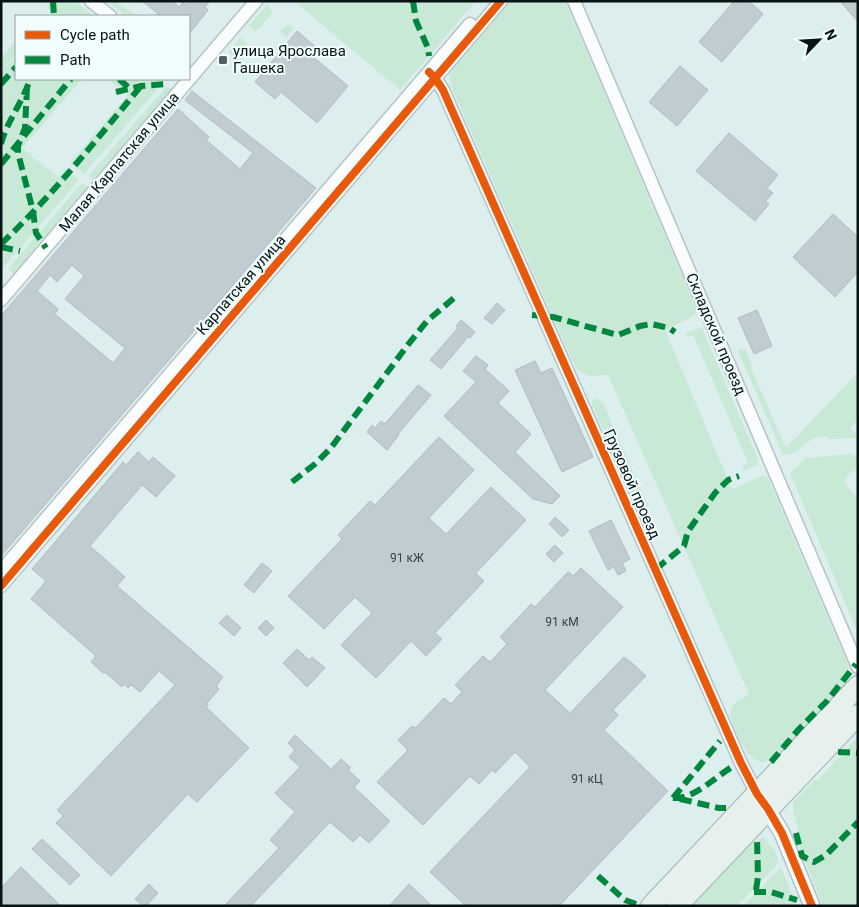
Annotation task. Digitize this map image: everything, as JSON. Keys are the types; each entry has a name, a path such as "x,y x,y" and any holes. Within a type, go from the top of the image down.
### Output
{"main road":[{"path":"677,906 858,686"},
{"path":"651,906 858,715"}],"street":[{"path":"91,1 109,15"},
{"name":"Малая Карпатская улица","path":"190,77 256,1"},
{"name":"Карпатская улица","path":"1,586 432,75 490,1"},
{"name":"Карпатская улица","path":"1,571 432,75 501,1"},
{"name":"Складской проезд","path":"574,1 858,667"},
{"name":"Грузовой проезд","path":"432,75 442,90 762,802 782,834 812,906"},
{"name":"Малая Карпатская улица","path":"1,300 187,80"}],"green space":[{"path":"52,1 75,1 93,15 52,15 54,13 46,6"},
{"path":"107,1 116,1 135,15 125,15"},
{"path":"294,1 476,1 400,90"},
{"path":"507,1 565,1 697,310 692,317 665,330 732,489 762,476 768,478 849,667 847,683 776,759 774,756 763,762 757,761 745,749 735,731 731,715 732,706 749,694 608,375 589,376 576,369 453,91 449,76 452,67"},
{"path":"267,4 273,12 260,28 255,31 249,26"},
{"path":"287,25 294,29 287,37 280,32"},
{"path":"241,37 247,43 234,58 228,52"},
{"path":"15,42 15,55 1,71 1,58"},
{"path":"15,57 15,80 81,80 22,148 58,177 65,169 79,180 1,270 1,72"},
{"path":"109,80 165,80 84,174 70,163 128,95"},
{"path":"167,86 171,89 93,181 88,176"},
{"path":"82,183 88,187 43,239 39,233"},
{"path":"37,235 41,241 14,274 8,269"},
{"path":"702,328 758,459 757,465 742,471 743,466 748,463 693,335 689,337 684,334"},
{"path":"742,347 742,350 746,349 751,368 786,448 858,372 858,419 850,428 858,438 830,439 826,436 815,438 795,452 783,455 738,351"},
{"path":"597,398 603,403 648,506 646,510 639,511 592,405 592,401"},
{"path":"851,454 858,458 858,466 848,475 845,481 849,489 858,498 858,544 855,547 858,550 858,633 790,473 806,458"},
{"path":"858,736 858,906 823,906 799,846 799,833 793,810 793,802 816,779 818,780"},
{"path":"763,837 774,849 778,860 777,865 737,906 690,906 753,839 756,842"},
{"path":"781,867 797,906 743,906"}],"building":[{"path":"142,1 173,1 179,7 183,2 186,5 188,1 210,1 205,7 208,10 190,33 190,15 160,15"},
{"path":"734,1 749,1 763,14 722,62 699,42"},
{"path":"840,1 858,1 858,22"},
{"path":"297,31 318,49 312,56 348,86 317,123 281,92 275,99 255,82"},
{"path":"680,66 708,90 677,126 649,102"},
{"path":"192,91 316,188 1,556 1,316 178,109 209,137 206,140 240,169 253,153 185,100","holes":["72,265 84,276 65,299 125,348 113,363 55,314 58,309 37,291 50,275 57,282"]},
{"path":"729,133 778,175 767,188 773,193 765,202 769,204 755,221 696,171"},
{"path":"833,214 858,237 858,272 835,297 793,257"},
{"path":"497,303 505,310 492,324 484,318"},
{"path":"757,310 772,346 754,354 738,318"},
{"path":"461,320 475,332 470,338 468,337 441,369 430,360 458,328 456,326"},
{"path":"476,356 488,365 485,369 509,391 498,403 531,434 515,452 560,496 552,504 533,499 444,416 476,382 463,371"},
{"path":"535,361 541,373 552,368 593,457 562,472 515,370"},
{"path":"418,385 431,395 387,450 367,432 372,425 375,428 381,421 385,424"},
{"path":"439,437 474,470 429,518 446,534 491,487 526,520 476,573 484,581 435,633 442,639 426,656 411,641 376,678 341,645 372,613 355,597 324,629 288,596 342,539 338,535 370,501 375,505"},
{"path":"138,452 149,462 153,457 175,476 156,497 142,485 90,546 125,577 117,586 223,677 216,686 219,689 207,703 206,707 249,748 197,802 188,794 111,876 56,823 63,816 57,810 175,685 159,671 140,692 131,685 128,688 124,684 122,687 105,672 103,673 91,662 96,656 31,599 46,581 32,569 123,462 126,465"},
{"path":"555,517 569,530 562,537 549,524"},
{"path":"611,520 630,559 622,563 626,571 618,575 614,567 608,570 589,531"},
{"path":"555,545 563,553 554,562 546,554"},
{"path":"262,563 272,571 254,593 244,585"},
{"path":"581,568 623,607 545,690 570,713 624,657 632,663 646,676 613,710 618,715 604,730 668,791 559,906 466,906 430,872 530,767 515,752 495,773 492,770 479,784 470,776 423,825 377,782 408,750 398,740 412,726 415,728 444,698 451,704 462,692 455,685 483,656 490,662 507,644 500,637 531,604 535,607 566,574 569,572 573,576"},
{"path":"227,615 241,628 234,636 219,623"},
{"path":"266,620 274,628 266,636 258,628"},
{"path":"297,649 309,660 312,657 325,668 307,687 283,663"},
{"path":"295,735 331,769 341,759 351,768 348,770 360,781 354,787 390,821 369,843 360,835 353,842 330,822 251,906 224,906 279,848 270,840 295,812 275,793 300,767 289,757 295,750 288,743"},
{"path":"42,839 80,875 70,885 32,849"},
{"path":"21,867 61,906 1,906 1,888"},
{"path":"149,884 158,893 146,906 143,906 135,899"},
{"path":"409,884 432,906 389,906"}],"marked path":[{"path":"53,1 54,15"},
{"path":"413,1 416,21 428,48 429,56"},
{"path":"1,84 15,68"},
{"path":"1,144 30,80"},
{"path":"1,164 70,80"},
{"path":"120,80 130,89"},
{"path":"116,92 141,86 165,84"},
{"path":"1,244 56,187 141,86"},
{"path":"27,88 25,128 18,146 18,153 33,211 36,233 46,248"},
{"path":"1,247 20,251"},
{"path":"292,482 330,449 427,321 454,298"},
{"path":"532,315 553,317 618,335 640,326 651,324 669,328 675,332"},
{"path":"656,569 684,546 688,531 715,493 728,480 739,476"},
{"path":"771,762 799,729 827,701 856,664"},
{"path":"673,798 720,741"},
{"path":"838,752 858,753"},
{"path":"673,798 681,798 696,792 732,767"},
{"path":"680,799 726,808"},
{"path":"796,833 802,856 814,862 826,855 858,822"},
{"path":"756,890 758,877 757,838"},
{"path":"598,876 625,900 636,904"},
{"path":"754,892 771,892 797,900"}],"cycle path":[{"path":"1,586 501,1"},
{"path":"429,72 443,90 741,763 757,794 782,833 812,906"}],"place":[{"name":"улица Ярослава Гашека","path":"223,60"}]}
